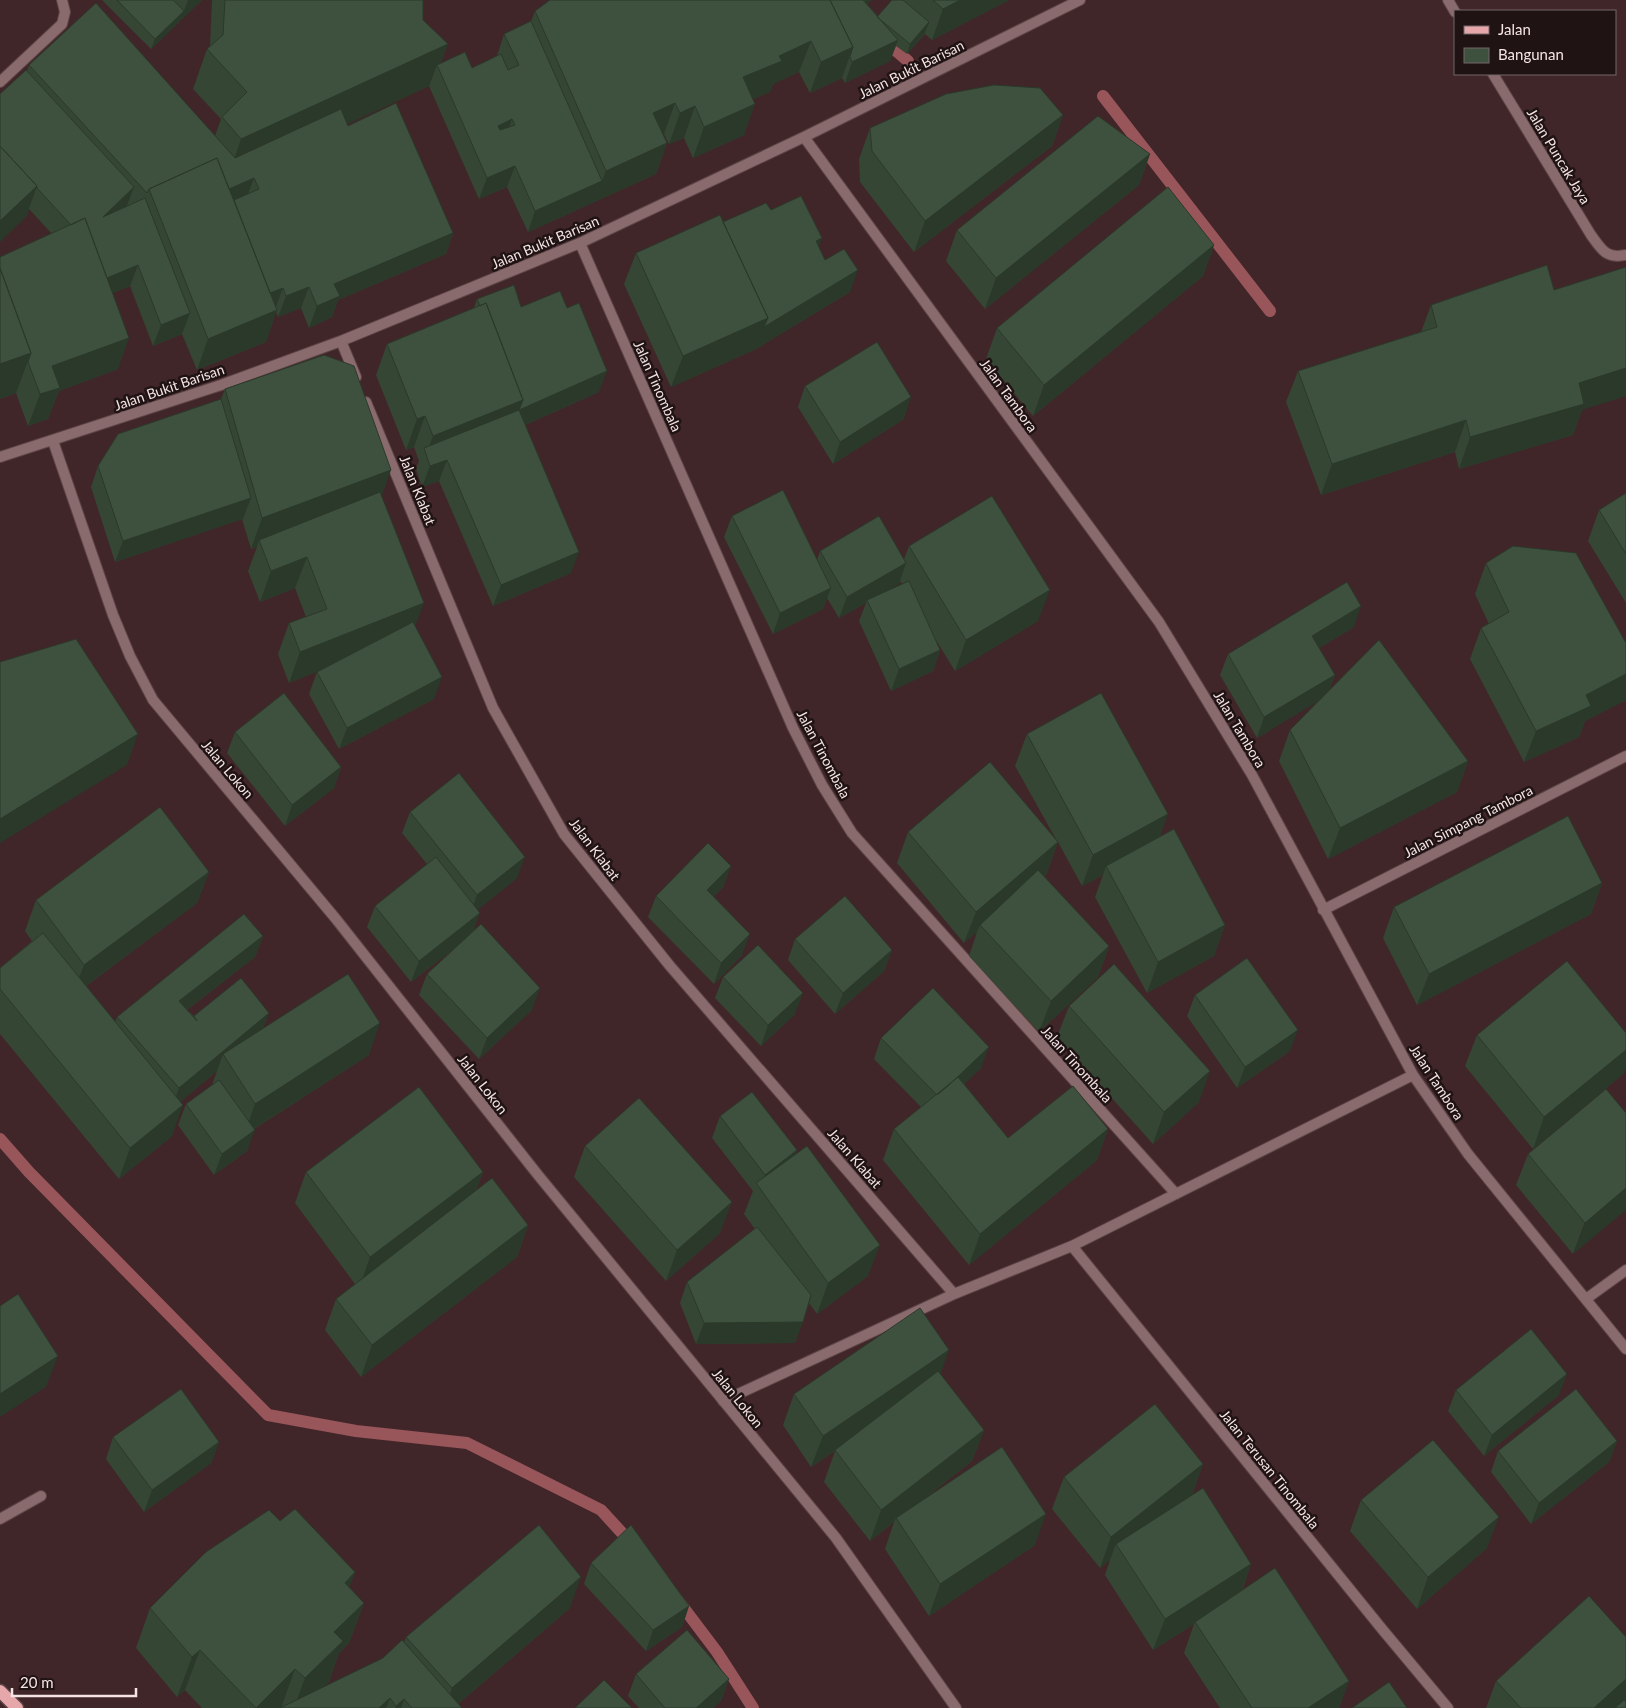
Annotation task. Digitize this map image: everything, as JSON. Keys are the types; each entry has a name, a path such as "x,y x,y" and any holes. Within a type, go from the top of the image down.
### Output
{"main road":[{"path":"0,1691 17,1708"}],"street":[{"path":"0,82 62,24 65,12 62,0"},
{"name":"Jalan Bukit Barisan","path":"0,457 221,385 341,341 580,243 804,137 1079,0"},
{"name":"Jalan Puncak Jaya","path":"1494,75 1591,236 1603,252 1612,256 1626,255"},
{"name":"Jalan Tambora","path":"804,137 1159,622 1252,775 1413,1075 1468,1154 1626,1349"},
{"name":"Jalan Tinombala","path":"580,243 793,728 822,785 852,833 1176,1194"},
{"name":"Jalan Klabat","path":"341,341 493,708 564,834 670,966 954,1294"},
{"name":"Jalan Lokon","path":"53,441 113,615 130,656 153,700 336,919 538,1175 836,1538 956,1708"},
{"name":"Jalan Simpang Tambora","path":"1323,910 1626,756"},
{"path":"723,1401 954,1294 1072,1246 1413,1075"},
{"name":"Jalan Terusan Tinombala","path":"1072,1246 1448,1708"},
{"path":"1586,1299 1626,1270"},
{"path":"0,1519 41,1496"}],"building":[{"path":"117,0 173,0 184,11 155,39"},
{"path":"225,0 423,0 423,20 448,44 241,139 222,117 247,92 207,49 223,35"},
{"path":"550,0 830,0 853,47 821,62 811,41 779,56 782,61 743,77 755,104 704,127 695,106 680,113 675,103 653,113 667,143 606,171 535,11"},
{"path":"830,0 863,0 898,40 852,62 850,57 853,47"},
{"path":"892,0 903,0 929,22 910,44 877,17"},
{"path":"933,0 960,0 943,9"},
{"path":"96,3 235,158 341,109 348,126 396,103 453,233 334,284 340,296 317,306 309,287 286,296 283,288 270,293 234,200 259,189 254,178 229,189 217,158 149,189 147,193 29,65"},
{"path":"531,21 602,181 535,211 515,166 487,178 437,65 465,52 472,68 501,54 508,70 519,65 504,34","holes":["512,119 515,125 500,130 498,126"]},
{"path":"26,70 134,187 103,217 145,198 190,313 161,325 138,265 107,278 85,218 71,225 0,146 0,94"},
{"path":"994,85 1040,88 1063,115 925,221 872,151 870,128 946,94"},
{"path":"1098,116 1150,154 996,278 957,230"},
{"path":"0,146 37,186 0,221"},
{"path":"217,158 277,310 208,339 149,189"},
{"path":"1168,187 1214,245 1044,385 997,328"},
{"path":"801,196 822,238 816,241 825,260 844,249 858,270 764,327 768,318 723,222 766,203 771,210"},
{"path":"720,215 768,318 683,356 636,253"},
{"path":"85,218 129,338 52,366 60,388 40,394 28,362 31,353 0,268 0,257"},
{"path":"1547,265 1554,290 1626,267 1626,368 1579,383 1584,404 1470,437 1466,420 1332,464 1298,371 1437,327 1431,305"},
{"path":"0,268 31,353 0,364"},
{"path":"514,285 521,307 560,291 567,308 579,303 607,371 519,410 523,400 486,303 480,306 477,299"},
{"path":"486,303 523,400 433,436 425,416 417,419 387,344"},
{"path":"877,342 911,397 840,442 805,386"},
{"path":"324,355 354,366 391,470 262,518 225,389"},
{"path":"221,399 251,498 123,541 98,466 118,434"},
{"path":"519,410 579,552 501,585 447,460 430,466 424,448"},
{"path":"783,490 831,588 780,613 732,516"},
{"path":"380,492 424,603 300,652 289,623 327,609 307,557 271,571 259,540"},
{"path":"1626,493 1626,554 1599,510"},
{"path":"992,496 1050,590 966,640 909,546"},
{"path":"879,516 906,563 847,597 820,551"},
{"path":"1513,546 1576,553 1626,643 1626,674 1586,695 1591,706 1536,731 1481,628 1509,612 1486,563"},
{"path":"909,581 940,650 899,669 867,600"},
{"path":"1347,582 1361,606 1312,636 1335,675 1264,717 1228,654"},
{"path":"413,622 442,677 347,728 317,672"},
{"path":"76,639 138,734 0,819 0,662"},
{"path":"1379,640 1468,761 1340,828 1290,730"},
{"path":"284,693 341,767 292,805 235,732"},
{"path":"1101,693 1168,814 1093,855 1027,734"},
{"path":"990,762 1058,842 976,912 908,832"},
{"path":"459,773 525,857 477,895 410,812"},
{"path":"160,807 209,872 84,965 36,900"},
{"path":"1568,816 1602,883 1429,974 1394,907"},
{"path":"1174,829 1225,925 1158,962 1106,866"},
{"path":"708,843 731,866 707,890 750,934 721,963 656,896"},
{"path":"436,857 480,913 419,961 375,906"},
{"path":"1038,870 1109,946 1051,1001 980,925"},
{"path":"845,896 892,950 843,993 795,939"},
{"path":"244,914 263,936 179,1001 197,1021 194,1016 241,978 269,1013 179,1088 117,1017"},
{"path":"481,924 540,988 487,1038 427,974"},
{"path":"43,933 183,1105 130,1148 0,989 0,968"},
{"path":"758,945 803,993 768,1025 723,977"},
{"path":"1247,958 1298,1030 1245,1067 1195,995"},
{"path":"1567,961 1626,1033 1626,1050 1544,1117 1477,1035"},
{"path":"1114,964 1210,1071 1164,1112 1069,1006"},
{"path":"348,974 380,1023 255,1104 223,1054"},
{"path":"933,988 989,1047 937,1095 881,1038"},
{"path":"958,1077 1008,1138 1073,1086 1108,1129 980,1234 894,1129"},
{"path":"219,1080 255,1130 222,1154 186,1104"},
{"path":"419,1087 483,1172 370,1257 306,1172"},
{"path":"1606,1089 1626,1113 1626,1188 1585,1223 1528,1154"},
{"path":"752,1092 797,1150 765,1175 720,1116"},
{"path":"639,1098 732,1202 677,1250 585,1146"},
{"path":"807,1146 880,1245 828,1283 756,1183"},
{"path":"492,1178 528,1225 372,1345 336,1299"},
{"path":"757,1227 811,1295 803,1322 704,1323 687,1282"},
{"path":"18,1294 58,1356 0,1394 0,1306"},
{"path":"920,1308 949,1350 823,1436 794,1394"},
{"path":"1531,1329 1567,1374 1492,1435 1456,1390"},
{"path":"938,1371 984,1430 881,1510 835,1450"},
{"path":"181,1389 219,1442 152,1490 113,1437"},
{"path":"1576,1389 1617,1441 1539,1503 1498,1451"},
{"path":"1155,1404 1203,1464 1111,1537 1064,1477"},
{"path":"1433,1440 1499,1517 1428,1577 1361,1500"},
{"path":"1002,1447 1046,1514 940,1584 896,1518"},
{"path":"1203,1488 1251,1564 1165,1619 1116,1544"},
{"path":"295,1509 355,1572 345,1583 364,1603 334,1632 343,1641 305,1678 295,1669 256,1708 200,1650 192,1657 150,1608 206,1552 269,1510 280,1521"},
{"path":"539,1525 581,1577 452,1688 406,1637"},
{"path":"631,1525 689,1606 653,1630 591,1563"},
{"path":"1275,1568 1349,1681 1308,1708 1252,1708 1195,1622"},
{"path":"1589,1596 1626,1637 1626,1679 1594,1708 1521,1708 1496,1681"},
{"path":"687,1630 729,1679 696,1708 665,1708 636,1674"},
{"path":"402,1640 462,1708 412,1708 404,1699 396,1706 390,1698 379,1708 280,1708 383,1658"},
{"path":"604,1680 632,1708 575,1708"},
{"path":"1389,1682 1407,1708 1352,1708"},
{"path":"1624,1700 1626,1708 1615,1708"}],"waterway":[{"path":"881,38 908,61"},
{"path":"1103,96 1270,311"},
{"path":"0,1139 29,1172 268,1415 356,1431 467,1443 601,1510 633,1545"},
{"path":"677,1599 717,1652 753,1708"}]}
